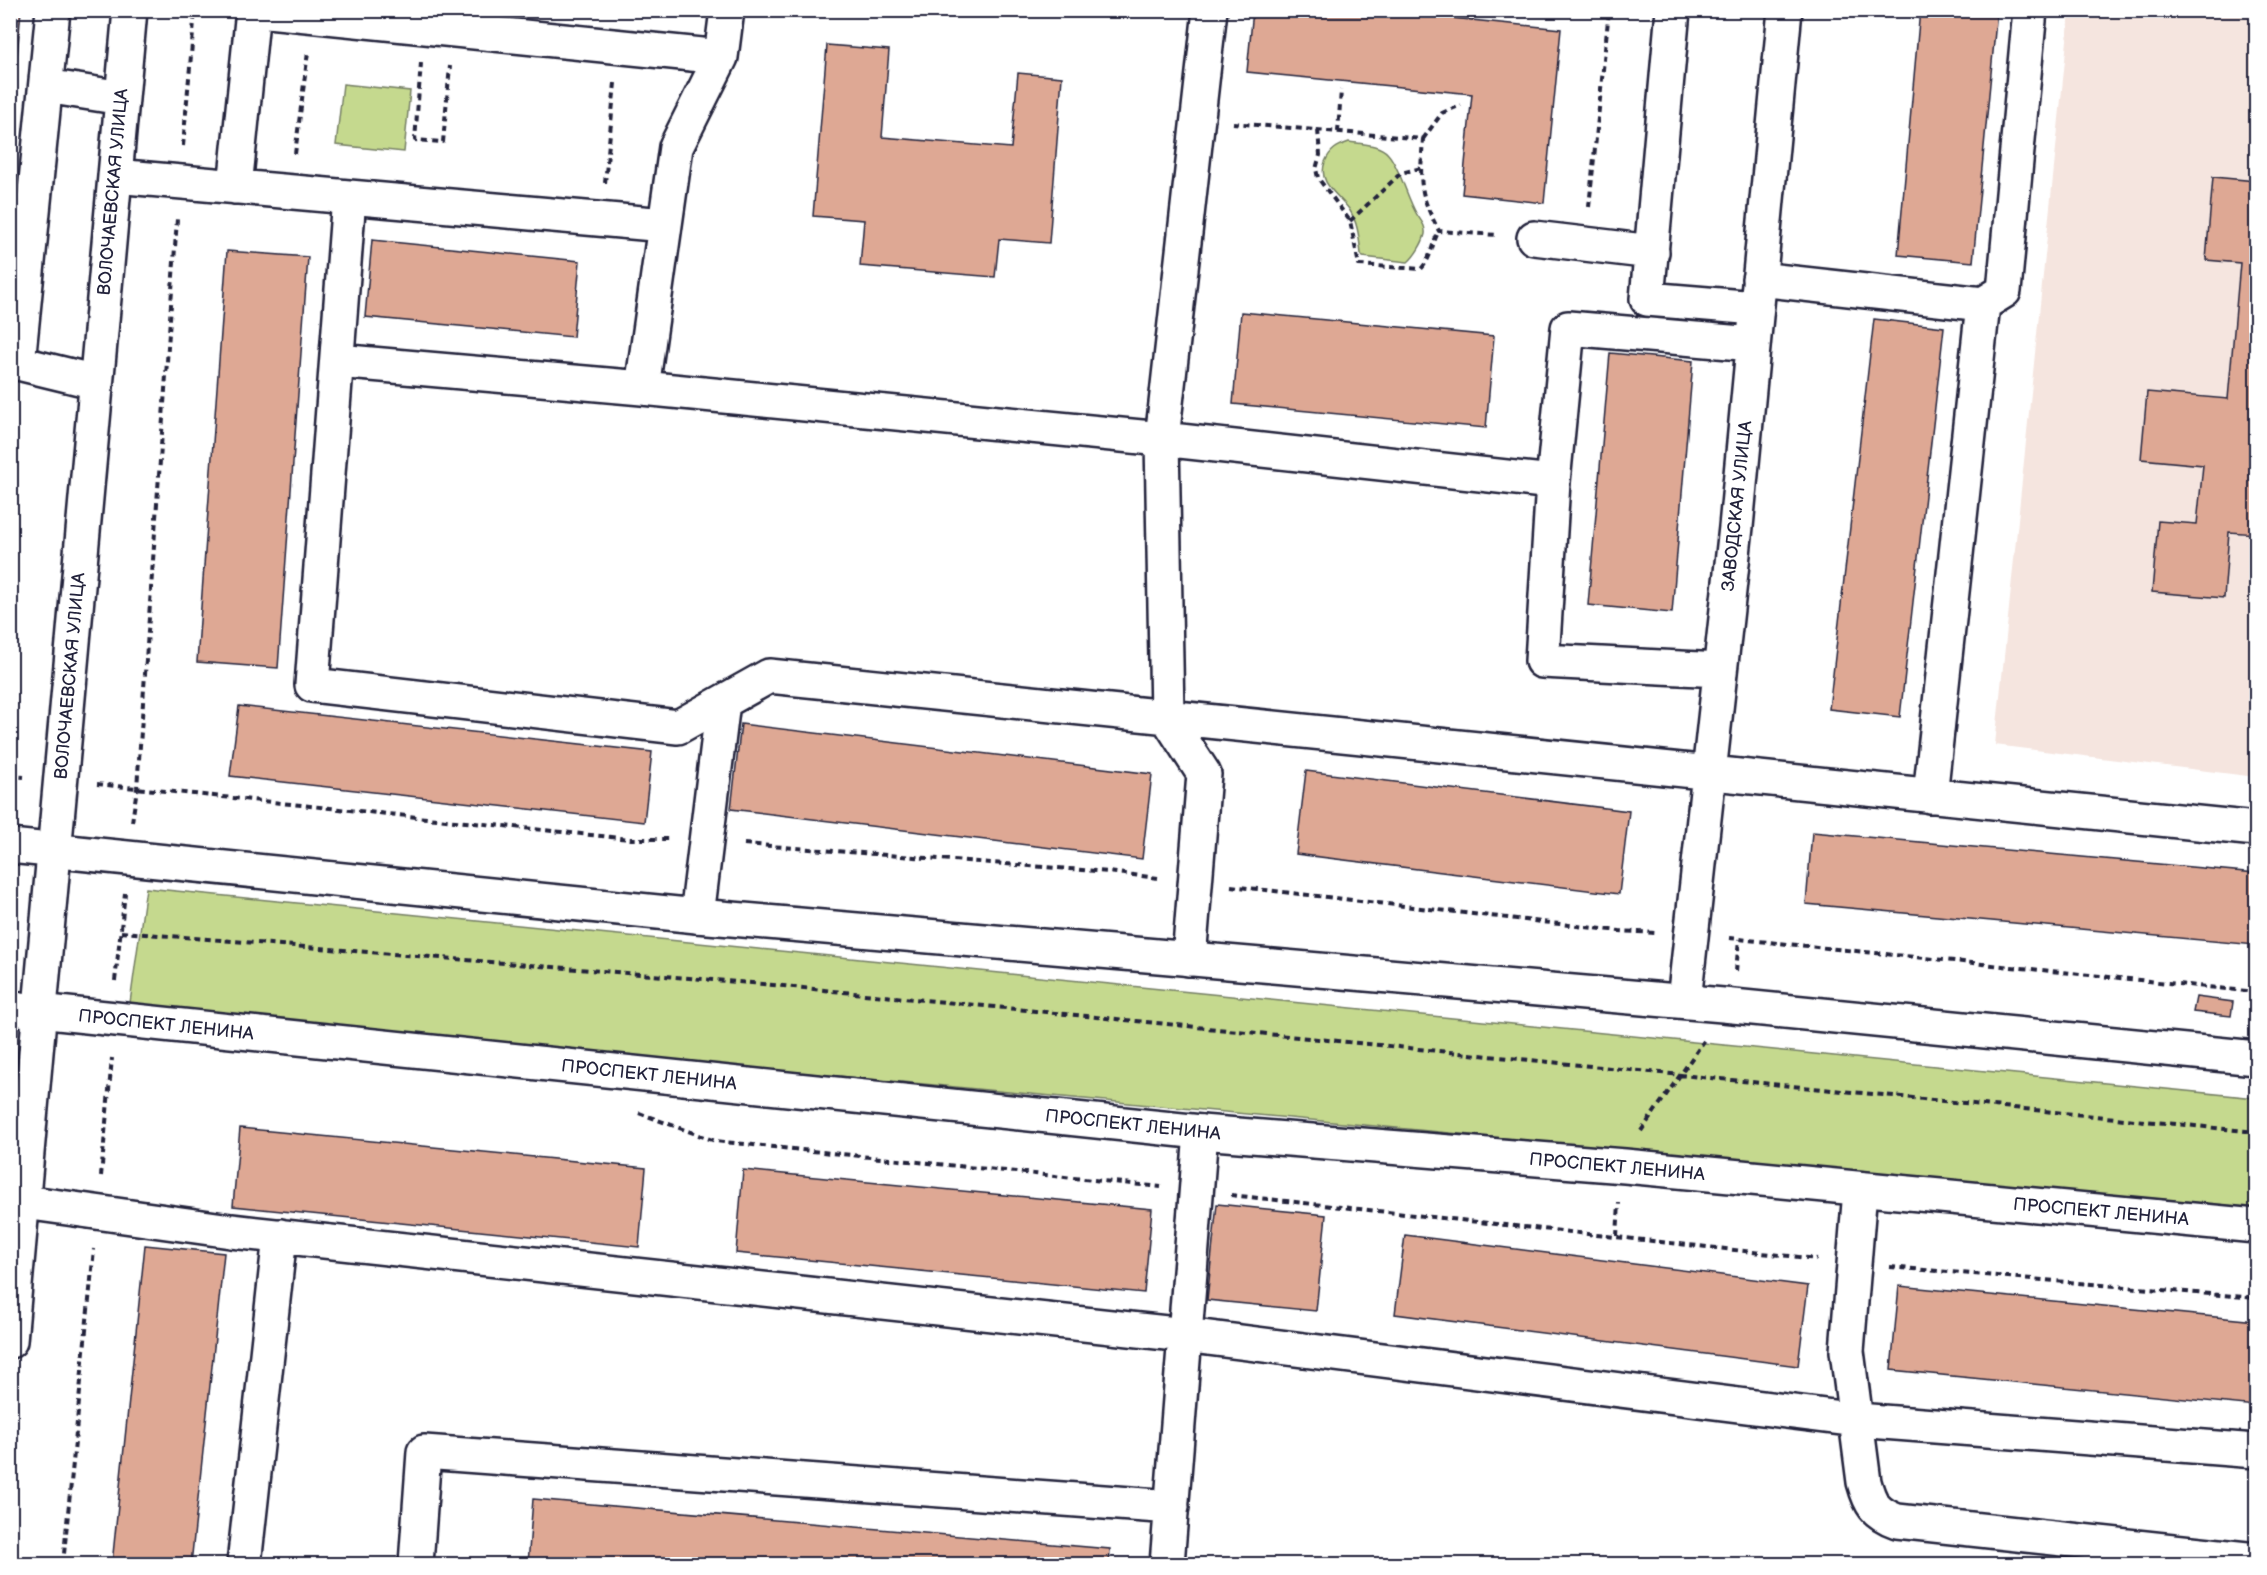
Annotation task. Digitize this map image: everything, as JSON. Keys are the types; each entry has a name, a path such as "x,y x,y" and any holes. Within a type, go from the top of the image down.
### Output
{"main road":[{"path":"53,10 18,363 96,382"},
{"name":"ВОЛОЧАЕВСКАЯ УЛИЦА","path":"10,1341 25,1010 54,851 130,10"},
{"path":"234,187 253,10"},
{"path":"258,10 721,57"},
{"path":"642,388 676,147 721,57 727,10"},
{"path":"1189,959 1204,774 1167,717 1162,439 1210,10"},
{"path":"1673,10 1647,298 1757,293 1983,304 2004,291 2030,10"},
{"name":"ЗАВОДСКАЯ УЛИЦА","path":"1683,1001 1710,774 1785,10"},
{"path":"46,86 122,98"},
{"path":"115,176 665,225"},
{"path":"349,197 312,685 678,727 769,676 2256,829"},
{"path":"1534,238 1652,252"},
{"path":"1930,796 1983,304"},
{"path":"1720,670 1542,661 1553,482 1568,328 1753,344"},
{"path":"337,360 1162,439 1553,482"},
{"path":"697,916 723,702"},
{"path":"10,846 697,916 1683,1001 2256,1058"},
{"name":"ПРОСПЕКТ ЛЕНИНА","path":"25,1010 1201,1132 1613,1165 2256,1226"},
{"path":"1167,1564 1201,1132"},
{"path":"1860,1190 1847,1351 1864,1482 1869,1499 1881,1515 1897,1521 2256,1560"},
{"path":"17,1201 280,1236 1185,1335 1857,1420 2256,1451"},
{"path":"244,1564 280,1236"},
{"path":"416,1564 424,1452 1172,1507"}],"path":[{"path":"131,828 137,776 180,182 195,10"},
{"path":"1588,217 1609,10"},
{"path":"295,156 306,55 310,46"},
{"path":"604,188 618,47"},
{"path":"422,53 415,140 443,142 451,56"},
{"path":"1338,132 1341,90"},
{"path":"1439,231 1426,205 1420,183 1423,139 1442,113 1461,105"},
{"path":"1197,120 1423,139"},
{"path":"1318,130 1320,155 1316,169 1318,178 1350,221 1359,264 1421,269 1431,258 1432,244 1439,231"},
{"path":"1350,221 1401,173 1421,168"},
{"path":"1439,231 1534,238"},
{"path":"114,991 126,883"},
{"path":"121,932 763,984 2256,1132"},
{"path":"1736,977 1739,939"},
{"path":"1637,1138 1707,1037"},
{"path":"63,1564 112,1058"},
{"path":"1617,1236 1619,1195"}],"shaded area":[{"path":"2070,11 2256,11 2256,777 1995,745"}],"green space":[{"path":"343,84 410,91 404,152 336,145"},
{"path":"1349,142 1380,148 1388,154 1396,166 1425,231 1421,245 1408,262 1363,257 1361,254 1358,230 1352,214 1326,182 1323,169 1329,154 1337,147"},
{"path":"146,888 2256,1098 2256,1208 129,1010"}],"building":[{"path":"10,10 21,10 10,140"},
{"path":"1253,10 1443,10 1442,17 1561,29 1544,203 1462,194 1472,94 1247,72"},
{"path":"1920,10 1997,10 1973,262 1898,255"},
{"path":"827,45 889,50 882,137 1011,148 1018,73 1062,77 1049,243 999,239 995,277 860,266 864,220 813,216"},
{"path":"2213,177 2256,181 2256,534 2229,532 2224,598 2152,592 2158,521 2197,524 2203,465 2141,459 2147,392 2228,399 2240,263 2206,260"},
{"path":"372,240 580,261 573,337 365,317"},
{"path":"227,251 308,257 278,668 197,662"},
{"path":"1241,312 1494,336 1486,428 1233,404"},
{"path":"1874,319 1944,327 1900,717 1829,709"},
{"path":"1610,353 1693,361 1672,613 1588,605"},
{"path":"239,706 652,752 644,822 230,776"},
{"path":"741,724 1152,774 1142,859 731,809"},
{"path":"1306,771 1629,811 1619,894 1296,854"},
{"path":"1812,832 2256,873 2256,945 1806,904"},
{"path":"2196,997 2233,1002 2231,1016 2193,1012"},
{"path":"240,1128 646,1168 639,1247 233,1206"},
{"path":"743,1170 1152,1209 1144,1293 736,1253"},
{"path":"1217,1204 1326,1215 1316,1311 1207,1300"},
{"path":"1405,1235 1808,1286 1798,1366 1395,1314"},
{"path":"145,1245 224,1253 191,1564 112,1564"},
{"path":"1899,1286 2256,1321 2256,1406 1891,1370"},
{"path":"533,1499 1110,1549 1109,1564 528,1564"}]}
